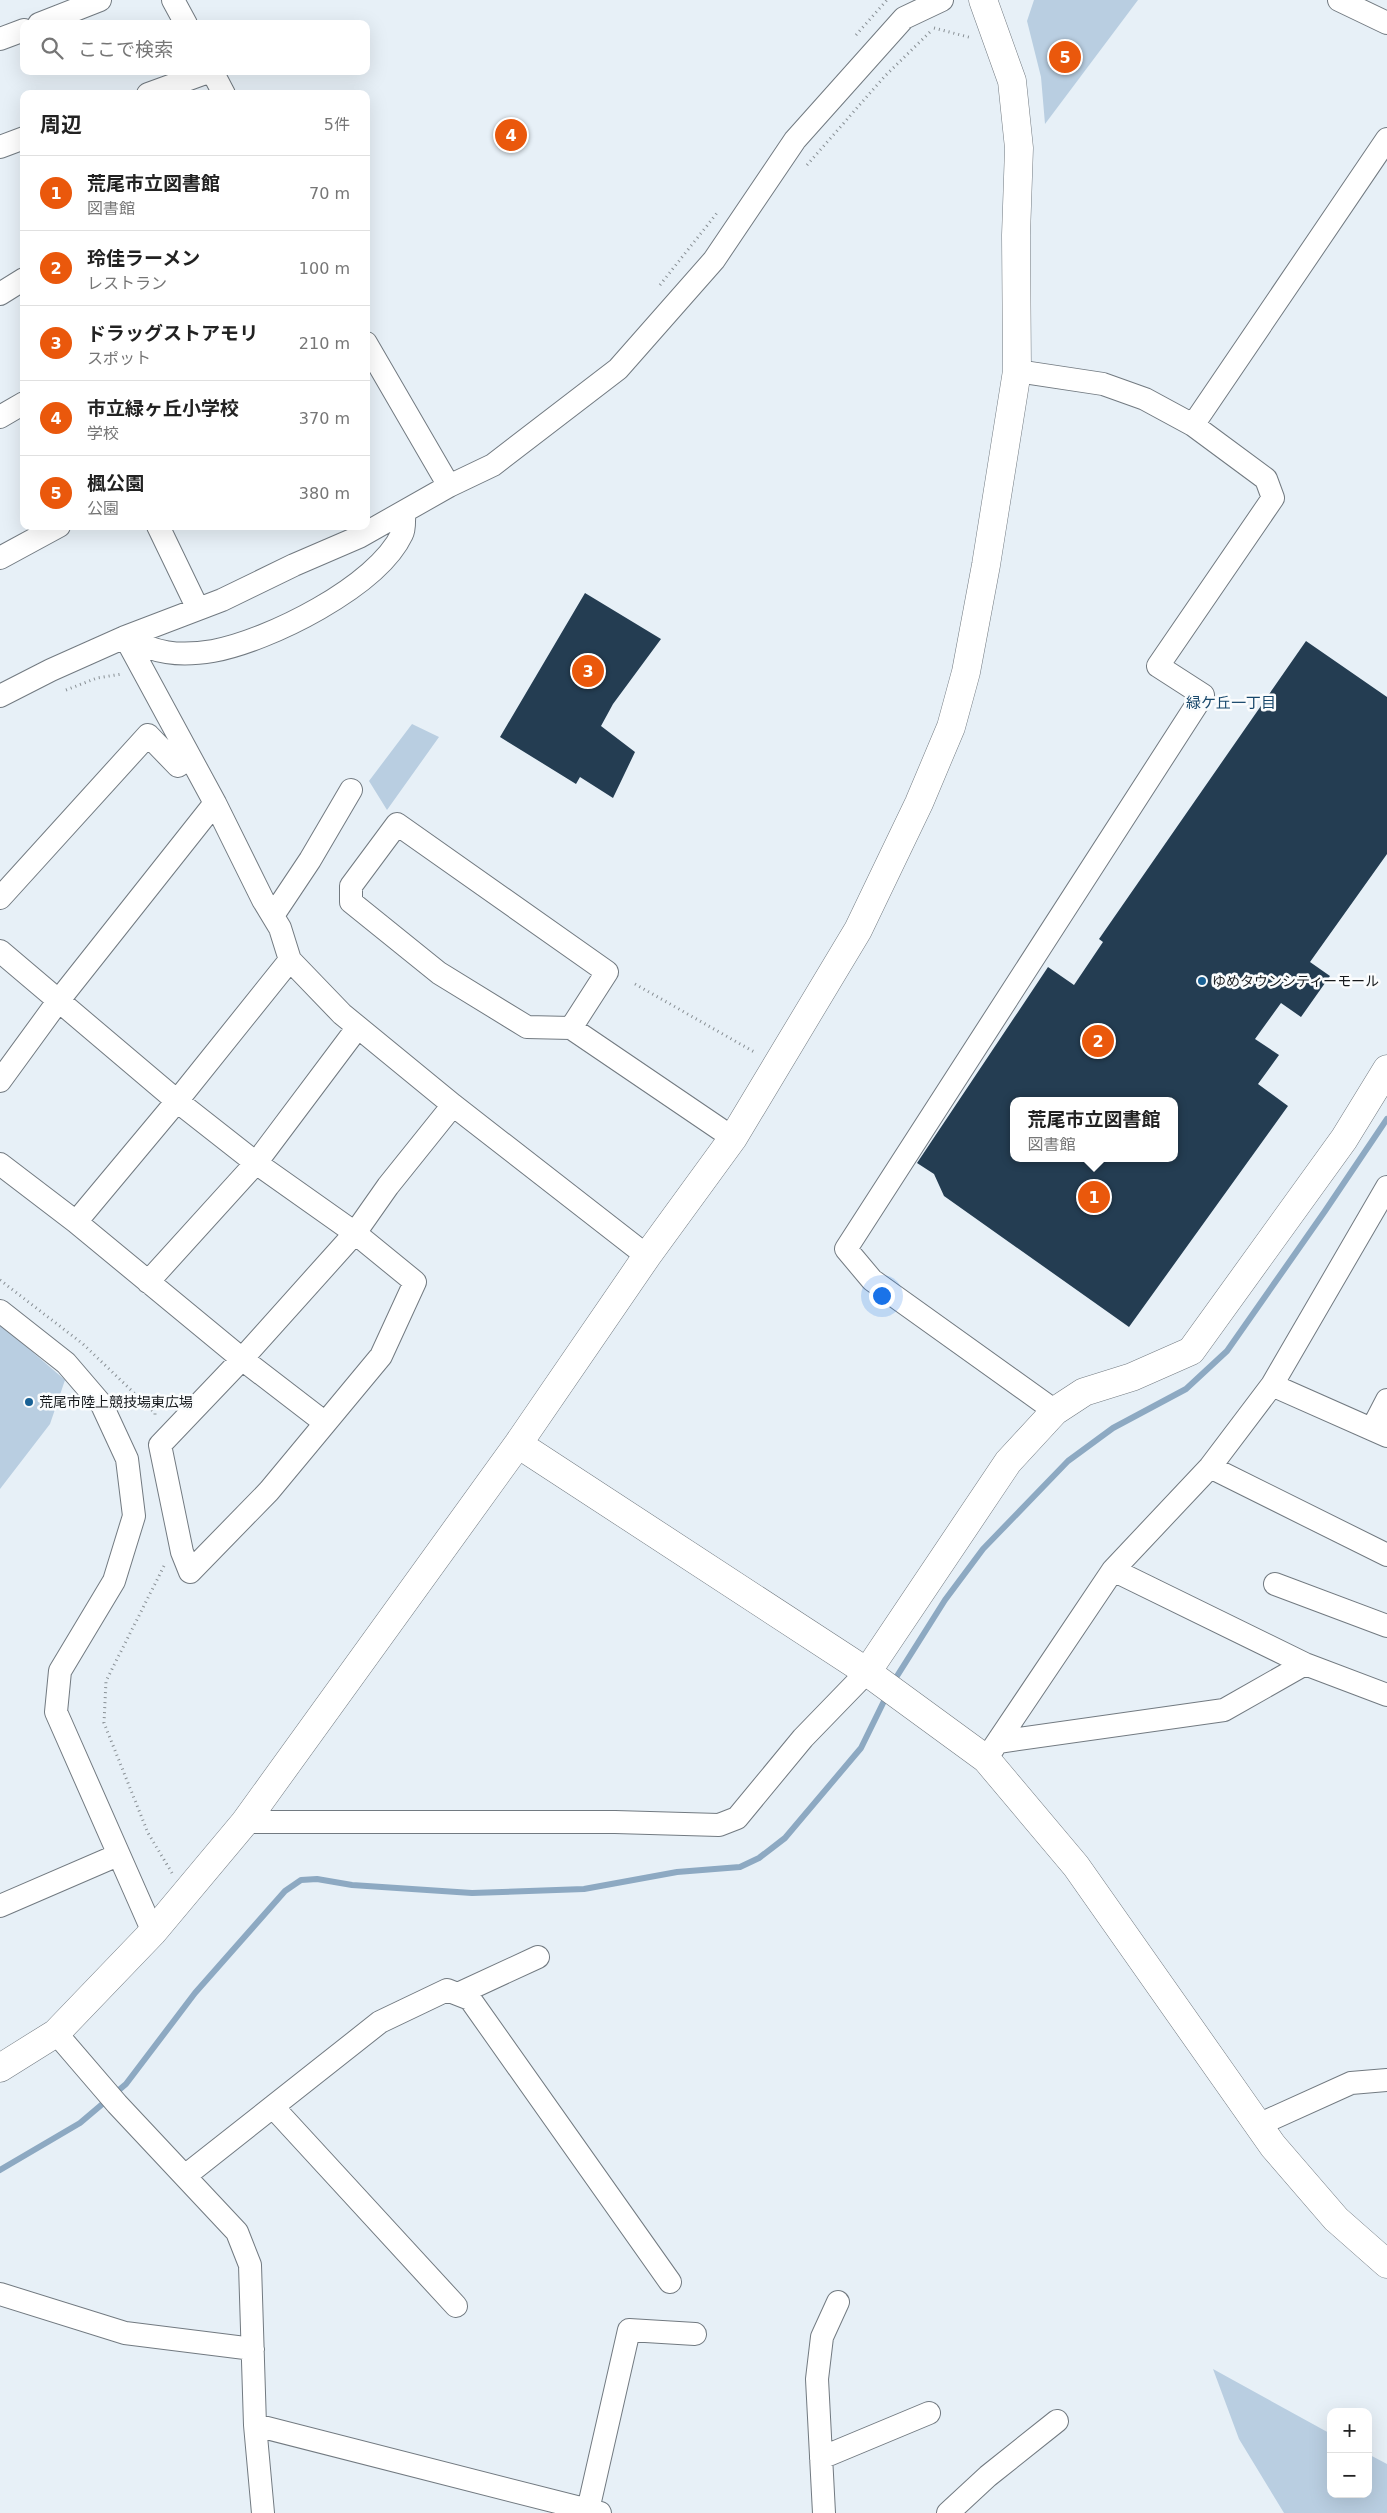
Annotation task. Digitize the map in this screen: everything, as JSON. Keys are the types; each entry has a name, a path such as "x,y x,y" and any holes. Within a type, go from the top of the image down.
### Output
{"street":[{"path":"49,20 100,0"},
{"path":"173,0 184,20"},
{"path":"0,696 50,670 125,637 198,609 359,537 449,486 493,465 618,369 714,260 795,140 904,18 942,0"},
{"path":"1,2066 56,2032 154,1932 245,1822 518,1444 647,1256 733,1138 858,930 919,803 951,727 966,672 986,565 1017,371 1016,235 1019,148 1012,81 983,0"},
{"path":"1339,0 1387,23"},
{"path":"0,39 20,32"},
{"path":"159,90 200,75"},
{"path":"213,75 222,90"},
{"path":"1193,425 1387,139"},
{"path":"0,147 20,140"},
{"path":"0,294 20,282"},
{"path":"370,350 449,486"},
{"path":"1017,371 1103,384 1145,399 1193,425 1266,479 1274,498 1158,666 1203,694 846,1249 872,1280 1055,1412"},
{"path":"0,417 20,405"},
{"path":"125,637 150,650 177,653 212,651 251,640 292,624 355,584 382,563 403,533 404,512"},
{"path":"0,558 52,530"},
{"path":"160,530 198,609"},
{"path":"125,637 214,803 263,900 274,914 290,960 342,1014 452,1105 647,1256"},
{"path":"0,898 148,735 178,766 189,757"},
{"path":"274,914 310,860 351,790"},
{"path":"0,1081 59,1000 214,803"},
{"path":"571,1028 607,972 397,824 351,886 351,902 439,973 527,1028 571,1028 733,1138"},
{"path":"0,951 178,1101 256,1163 355,1233 415,1282 381,1356 268,1491 190,1572 182,1552 160,1445 242,1359 355,1233 388,1186 452,1105"},
{"path":"76,1222 178,1101 290,960"},
{"path":"148,1282 256,1163 358,1027"},
{"path":"245,1822 615,1822 719,1825 737,1818 802,1738 871,1675 1008,1462 1055,1412 1084,1392 1132,1378 1191,1351 1344,1139 1387,1068"},
{"path":"0,1164 76,1222 242,1359 324,1422"},
{"path":"992,1751 1113,1570 1210,1467 1272,1384 1387,1187"},
{"path":"0,1311 66,1363 102,1405 127,1459 134,1516 114,1581 60,1671 56,1712 118,1855 154,1932"},
{"path":"1272,1384 1379,1432 1387,1400"},
{"path":"518,1444 871,1675 940,1727 992,1751 1076,1866 1258,2125 1296,2174 1336,2219 1387,2264"},
{"path":"1210,1467 1387,1555"},
{"path":"1113,1570 1305,1664 1387,1695"},
{"path":"1275,1584 1387,1626"},
{"path":"992,1751 1224,1710 1305,1664"},
{"path":"0,1906 118,1855"},
{"path":"458,1994 538,1957"},
{"path":"185,2176 380,2022 447,1990 470,1998 670,2282"},
{"path":"56,2032 118,2104 237,2232 250,2265 255,2426 264,2513"},
{"path":"1258,2125 1351,2084 1387,2080"},
{"path":"273,2107 456,2306"},
{"path":"0,2294 125,2333 253,2349"},
{"path":"824,2513 817,2379 822,2337 838,2302"},
{"path":"255,2426 594,2512 629,2330 695,2334"},
{"path":"821,2458 929,2412"},
{"path":"948,2513 988,2476 1056,2421"}],"path":[{"path":"854,37 887,0"},
{"path":"804,168 885,76 934,28 977,39"},
{"path":"658,288 719,210"},
{"path":"63,691 97,678 126,674"},
{"path":"635,984 761,1056"},
{"path":"0,1280 83,1344 155,1414 155,1422"},
{"path":"167,1559 106,1682 104,1724 148,1833 172,1874"}],"shaded area":[{"path":"1034,0 1138,0 1045,124 1041,77 1027,21"},
{"path":"412,724 439,737 387,810 369,781"},
{"name":"荒尾市陸上競技場東広場","path":"0,1324 65,1380 50,1424 0,1489"},
{"path":"1213,2369 1327,2432 1327,2498 1372,2498 1372,2456 1387,2464 1387,2513 1284,2513 1239,2439"}],"building":[{"path":"585,593 661,639 613,704 601,726 635,752 613,798 580,777 576,784 500,737"},
{"name":"ゆめタウンシティーモール","path":"1306,641 1387,697 1387,854 1310,962 1330,976 1301,1017 1281,1003 1255,1039 1279,1055 1258,1084 1288,1106 1129,1327 944,1196 934,1174 917,1163 1048,967 1074,985 1103,942 1099,939"}],"waterway":[{"path":"892,1684 945,1600 983,1549 1068,1461 1113,1428 1186,1389 1227,1351 1387,1119"},
{"path":"0,2170 80,2123 126,2084 195,1993 285,1891 301,1880 317,1879 352,1885 472,1893 584,1889 677,1872 740,1867 759,1858 785,1838 861,1748 887,1695"}],"place":[{"name":"楓公園","path":"1065,57"},
{"name":"市立緑ヶ丘小学校","path":"511,135"},
{"name":"ドラッグストアモリ","path":"588,671"},
{"name":"ゆめタウンシティーモール","path":"1202,981"},
{"name":"玲佳ラーメン","path":"1098,1041"},
{"name":"荒尾市立図書館","path":"1094,1197"},
{"name":"荒尾市陸上競技場東広場","path":"29,1402"}],"district":[{"name":"緑ケ丘一丁目","path":"1231,703"}]}
